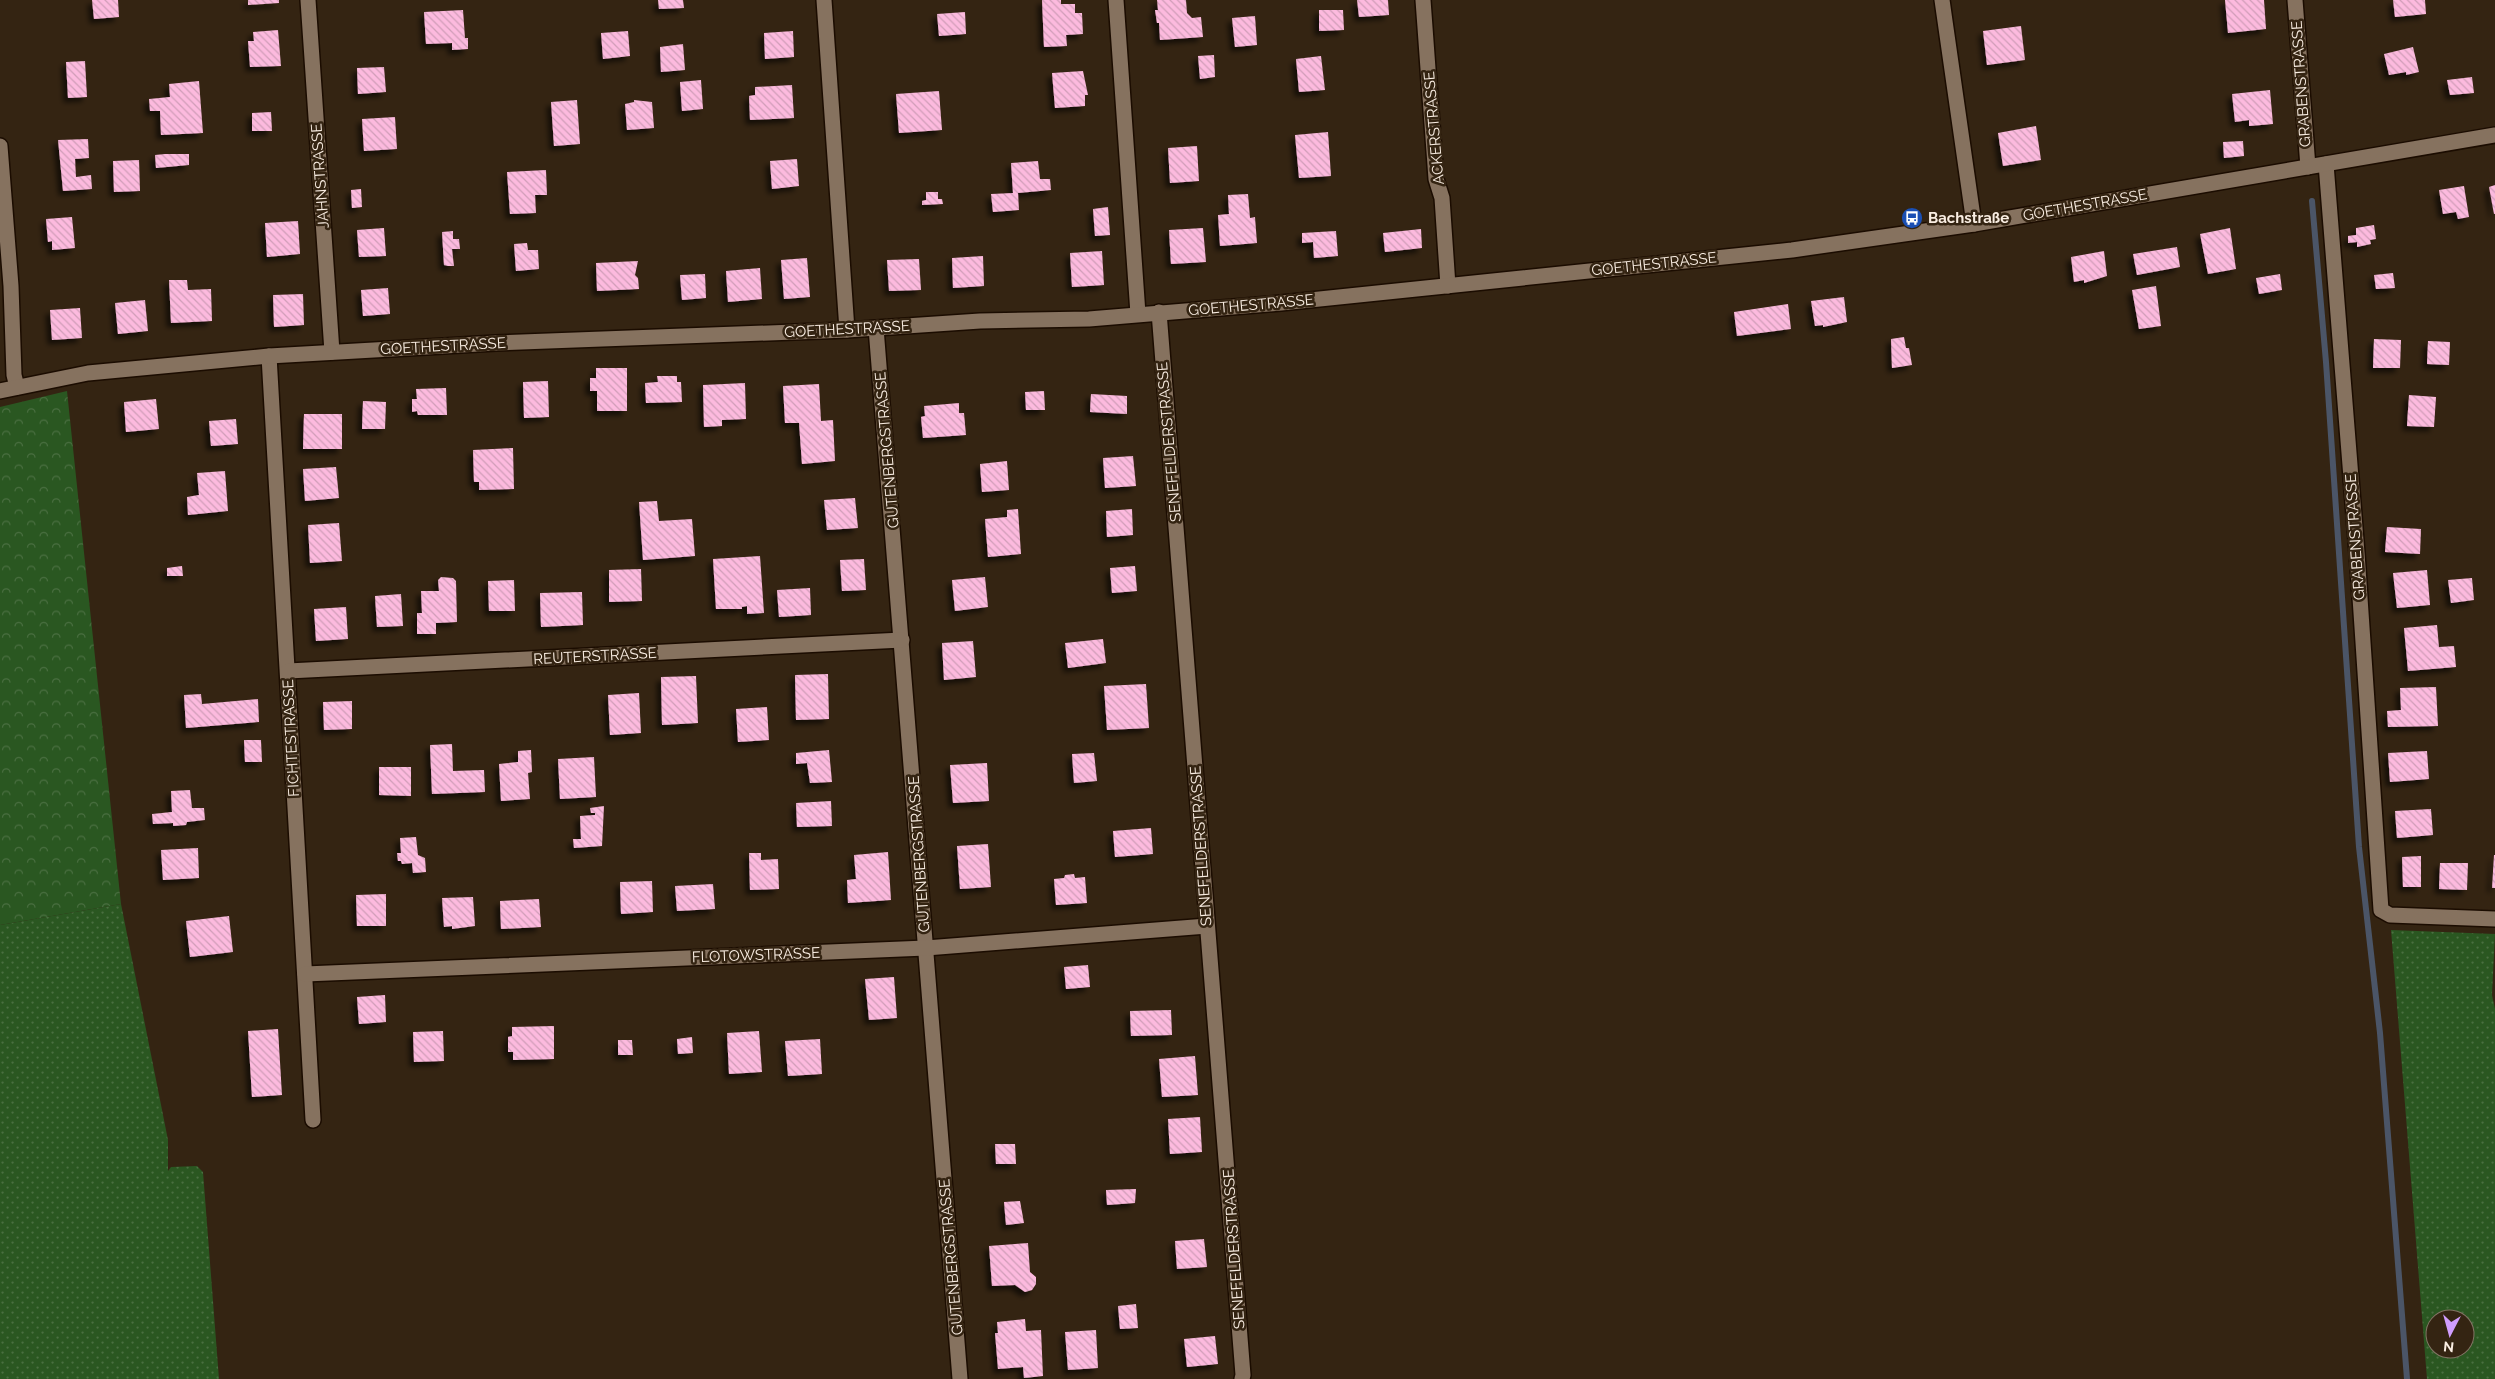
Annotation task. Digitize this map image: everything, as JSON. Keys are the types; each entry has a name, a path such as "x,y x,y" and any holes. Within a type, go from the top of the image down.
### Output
{"street":[{"name":"JAHNSTRASSE","path":"308,0 332,352"},
{"path":"824,0 847,330"},
{"path":"1116,0 1138,314"},
{"name":"ACKERSTRASSE","path":"1424,0 1436,179 1442,198 1448,286"},
{"path":"1942,0 1974,224"},
{"name":"GRABENSTRASSE","path":"2295,0 2308,167"},
{"name":"GOETHESTRASSE","path":"0,391 88,373 134,367 269,356 496,343 847,330 980,321 1089,319 1281,303 1448,286 1792,250 1974,224 2495,135"},
{"path":"0,146 11,286 16,387"},
{"name":"GRABENSTRASSE","path":"2326,164 2357,553 2381,910 2390,915 2495,919"},
{"name":"SENEFELDERSTRASSE","path":"1159,312 1242,1379"},
{"name":"GUTENBERGSTRASSE","path":"876,328 960,1379"},
{"name":"FICHTESTRASSE","path":"269,356 312,1120"},
{"name":"REUTERSTRASSE","path":"288,671 902,640"},
{"name":"FLOTOWSTRASSE","path":"305,974 926,948 1207,926"}],"green space":[{"path":"67,391 121,904 0,925 0,407"},
{"path":"121,904 168,1140 168,1171 171,1167 197,1166 203,1172 219,1379 0,1379 0,925"},
{"path":"2391,930 2495,934 2492,995 2495,1009 2495,1379 2427,1379 2425,1359 2475,1359 2475,1309 2425,1309 2425,1354"}],"building":[{"path":"92,0 118,0 119,17 94,19"},
{"path":"248,0 279,0 279,3 248,5"},
{"path":"658,0 683,0 684,8 659,9"},
{"path":"1042,0 1061,0 1061,4 1075,4 1075,13 1082,13 1083,34 1066,35 1067,46 1044,47"},
{"path":"1157,0 1186,0 1187,13 1192,18 1201,17 1203,37 1160,40 1159,23 1157,23 1155,10 1158,10"},
{"path":"1357,0 1388,0 1389,15 1359,17"},
{"path":"2225,0 2264,0 2266,29 2228,33"},
{"path":"2393,0 2425,0 2426,14 2395,17"},
{"path":"463,10 465,38 468,38 468,49 452,50 452,43 426,44 424,12"},
{"path":"1319,10 1343,10 1344,30 1319,31"},
{"path":"965,12 966,34 939,36 937,14"},
{"path":"1255,16 1257,45 1235,47 1232,18"},
{"path":"2021,26 2025,60 1987,65 1983,31"},
{"path":"278,30 281,66 250,67 248,41 254,41 253,32"},
{"path":"628,31 630,56 603,59 601,33"},
{"path":"793,31 794,57 765,59 764,33"},
{"path":"683,44 685,70 661,72 660,47"},
{"path":"2413,47 2419,72 2406,75 2406,72 2389,75 2384,54"},
{"path":"1214,55 1215,77 1200,79 1198,56"},
{"path":"1321,56 1325,90 1299,92 1296,59"},
{"path":"85,61 87,97 68,98 66,62"},
{"path":"384,67 386,92 358,94 357,68"},
{"path":"1083,71 1088,95 1085,95 1085,106 1055,108 1052,73"},
{"path":"2472,77 2474,93 2450,95 2447,80"},
{"path":"701,80 703,109 682,111 680,82"},
{"path":"199,81 203,133 161,135 160,111 150,111 149,99 170,97 169,84"},
{"path":"792,85 794,118 750,120 749,96 755,95 755,87"},
{"path":"2270,90 2273,124 2249,126 2249,120 2235,122 2232,94"},
{"path":"939,91 942,130 899,133 896,94"},
{"path":"577,100 580,144 554,146 551,102"},
{"path":"634,100 652,102 654,128 627,130 625,104 634,102"},
{"path":"271,112 272,131 252,131 252,113"},
{"path":"395,117 397,149 364,151 362,119"},
{"path":"2036,126 2041,160 2003,166 1998,133"},
{"path":"1328,132 1331,176 1299,178 1295,135"},
{"path":"88,139 89,158 75,159 76,177 91,175 92,189 63,191 58,140"},
{"path":"2243,141 2244,156 2224,158 2223,142"},
{"path":"1197,146 1199,181 1170,183 1168,148"},
{"path":"189,154 189,165 156,168 155,155"},
{"path":"797,159 799,186 772,189 770,161"},
{"path":"139,160 140,191 114,192 113,161"},
{"path":"1038,161 1040,179 1050,179 1051,190 1018,193 1019,210 993,212 991,194 1013,193 1011,163"},
{"path":"546,170 547,195 535,195 536,213 510,214 507,172"},
{"path":"2495,185 2495,214 2494,214 2489,187"},
{"path":"2464,186 2469,217 2458,219 2456,212 2443,214 2439,190"},
{"path":"361,189 362,207 352,208 351,190"},
{"path":"926,192 938,192 938,199 942,199 943,204 922,205 922,201 926,200"},
{"path":"1248,194 1250,218 1255,217 1257,243 1220,246 1218,215 1229,214 1228,195"},
{"path":"1108,207 1110,235 1095,236 1093,209"},
{"path":"72,217 75,248 52,250 52,241 48,242 46,219"},
{"path":"298,221 300,254 267,257 265,223"},
{"path":"2374,225 2376,239 2370,240 2371,244 2357,247 2357,242 2348,243 2348,236 2356,235 2356,228"},
{"path":"384,228 386,256 359,257 357,230"},
{"path":"1203,228 1206,262 1171,264 1169,230"},
{"path":"2230,228 2236,269 2208,274 2200,234"},
{"path":"1421,229 1422,248 1385,252 1383,233"},
{"path":"453,231 453,239 459,239 460,249 452,249 454,266 448,266 444,265 442,232"},
{"path":"1336,231 1338,256 1314,258 1313,242 1302,243 1302,233"},
{"path":"527,243 528,250 538,250 539,269 516,271 514,244"},
{"path":"2177,247 2180,267 2137,275 2133,254"},
{"path":"1102,251 1104,285 1072,287 1070,253"},
{"path":"2104,251 2107,276 2084,283 2084,280 2074,282 2071,257"},
{"path":"983,256 984,286 953,288 952,258"},
{"path":"807,258 810,297 784,299 781,260"},
{"path":"919,259 921,290 889,291 887,260"},
{"path":"638,261 635,275 638,278 639,289 597,291 596,263"},
{"path":"760,268 762,299 728,302 726,271"},
{"path":"2393,273 2395,288 2376,289 2374,275"},
{"path":"705,274 706,298 682,300 680,275"},
{"path":"2280,274 2282,290 2259,294 2256,278"},
{"path":"169,280 187,280 188,290 211,289 212,321 171,323"},
{"path":"2156,286 2161,326 2139,329 2132,290"},
{"path":"388,288 390,314 363,316 361,290"},
{"path":"303,294 304,325 274,327 273,295"},
{"path":"1844,297 1847,322 1823,327 1823,325 1815,326 1811,301"},
{"path":"145,300 148,331 118,334 115,303"},
{"path":"1788,304 1791,329 1737,336 1734,312"},
{"path":"80,308 82,338 52,340 50,310"},
{"path":"1904,337 1906,348 1909,348 1912,365 1892,368 1891,339"},
{"path":"2374,339 2401,340 2400,368 2373,368"},
{"path":"2428,341 2450,342 2449,365 2427,364"},
{"path":"596,368 627,368 627,411 597,411 597,391 590,391 590,378 596,378"},
{"path":"657,376 677,376 677,382 681,382 682,402 646,403 645,383 658,382"},
{"path":"548,381 549,417 524,418 523,382"},
{"path":"745,383 746,419 722,420 722,426 704,427 703,385"},
{"path":"819,384 821,421 833,420 835,461 802,464 799,423 785,423 783,386"},
{"path":"446,388 447,415 418,415 417,411 412,412 412,399 417,399 416,389"},
{"path":"1044,391 1045,410 1026,410 1025,392"},
{"path":"1091,394 1127,396 1127,414 1090,412"},
{"path":"2409,395 2436,397 2434,427 2407,426"},
{"path":"156,399 159,429 126,432 124,402"},
{"path":"363,401 386,402 385,429 362,429"},
{"path":"959,403 959,413 964,413 966,435 923,438 921,417 925,416 924,406"},
{"path":"304,414 342,414 342,449 303,449"},
{"path":"236,419 238,444 211,446 209,421"},
{"path":"513,448 514,489 479,490 479,482 474,482 473,450"},
{"path":"1133,456 1136,486 1105,488 1103,458"},
{"path":"1007,461 1009,490 982,492 980,464"},
{"path":"336,467 339,498 305,501 303,469"},
{"path":"225,471 228,511 188,515 187,497 199,495 197,473"},
{"path":"855,498 858,528 827,530 824,500"},
{"path":"657,501 659,521 692,519 695,556 643,560 639,502"},
{"path":"1018,509 1021,554 988,557 985,519 1007,517 1007,510"},
{"path":"1132,509 1133,535 1107,537 1106,511"},
{"path":"339,523 342,561 310,563 308,525"},
{"path":"2387,527 2421,529 2420,554 2385,552"},
{"path":"760,556 764,613 747,614 747,606 742,607 742,609 716,609 713,559"},
{"path":"864,559 866,590 842,591 840,560"},
{"path":"182,566 183,576 167,576 167,568"},
{"path":"1135,566 1137,591 1112,593 1110,568"},
{"path":"641,569 642,601 609,602 609,570"},
{"path":"2427,570 2430,605 2397,608 2393,573"},
{"path":"441,577 453,578 456,581 457,622 436,623 436,634 417,634 417,613 422,613 421,591 439,591 438,580"},
{"path":"985,577 988,607 955,611 952,580"},
{"path":"2472,578 2474,600 2451,603 2448,580"},
{"path":"514,580 515,611 489,611 488,581"},
{"path":"810,588 811,615 779,617 777,590"},
{"path":"582,592 583,625 541,627 540,593"},
{"path":"401,594 403,626 377,627 375,596"},
{"path":"346,607 348,639 316,641 314,609"},
{"path":"2437,625 2439,647 2454,646 2456,667 2408,671 2404,628"},
{"path":"1103,639 1106,663 1068,668 1065,643"},
{"path":"973,641 976,677 944,680 942,643"},
{"path":"828,674 829,719 796,720 795,675"},
{"path":"696,676 698,723 662,725 661,677"},
{"path":"1146,684 1149,728 1107,730 1104,686"},
{"path":"2436,687 2438,726 2388,727 2387,711 2401,710 2400,688"},
{"path":"639,693 641,733 610,735 608,695"},
{"path":"201,694 202,704 258,699 259,722 186,728 184,695"},
{"path":"352,701 352,729 324,730 323,702"},
{"path":"767,707 769,740 738,742 736,709"},
{"path":"244,740 261,740 262,762 245,762"},
{"path":"452,744 453,771 484,770 485,792 432,794 430,745"},
{"path":"531,750 532,772 528,773 530,799 501,801 499,764 518,762 518,751"},
{"path":"829,750 832,782 810,783 807,763 796,764 796,753"},
{"path":"2427,751 2429,779 2390,782 2388,753"},
{"path":"1094,753 1097,781 1074,783 1072,754"},
{"path":"594,757 596,797 560,799 558,759"},
{"path":"987,763 989,801 953,803 950,765"},
{"path":"379,767 411,767 411,796 379,795"},
{"path":"190,790 192,808 204,808 205,820 173,826 173,823 153,824 152,814 172,812 171,791"},
{"path":"831,801 832,826 797,827 796,803"},
{"path":"604,806 602,846 574,848 573,839 581,839 580,816 595,815 595,813 591,813 590,808"},
{"path":"2431,809 2433,835 2397,838 2395,811"},
{"path":"1151,828 1153,854 1115,857 1113,831"},
{"path":"416,837 418,855 425,858 426,872 413,873 412,863 402,864 401,861 398,861 397,853 401,853 400,838"},
{"path":"988,844 991,887 960,889 957,846"},
{"path":"198,848 199,878 163,880 161,850"},
{"path":"888,852 891,900 848,903 847,880 856,879 854,855"},
{"path":"749,853 761,853 761,860 778,859 779,889 750,890"},
{"path":"2494,855 2495,888 2492,888"},
{"path":"2421,856 2421,887 2403,887 2402,857"},
{"path":"2440,863 2468,863 2467,890 2439,889"},
{"path":"1074,874 1075,878 1085,877 1087,903 1056,905 1054,879"},
{"path":"652,881 653,912 621,914 620,882"},
{"path":"713,884 715,909 677,911 675,886"},
{"path":"386,894 386,926 357,926 356,895"},
{"path":"473,897 475,926 452,929 452,926 444,927 442,898"},
{"path":"539,899 541,927 501,929 500,901"},
{"path":"229,916 233,952 190,957 186,921"},
{"path":"1088,965 1090,987 1066,989 1064,967"},
{"path":"894,977 897,1018 869,1020 865,979"},
{"path":"385,995 386,1022 359,1024 357,997"},
{"path":"1171,1010 1172,1035 1131,1036 1130,1011"},
{"path":"554,1026 554,1059 513,1060 513,1052 508,1052 508,1037 512,1036 512,1027"},
{"path":"278,1029 282,1095 252,1097 248,1031"},
{"path":"443,1031 444,1061 414,1062 413,1032"},
{"path":"759,1031 762,1072 729,1074 727,1033"},
{"path":"692,1037 693,1053 678,1054 677,1039"},
{"path":"820,1039 822,1074 788,1076 785,1041"},
{"path":"618,1040 632,1040 633,1055 618,1055"},
{"path":"1195,1056 1198,1095 1162,1097 1159,1059"},
{"path":"1200,1117 1202,1152 1170,1154 1168,1119"},
{"path":"995,1144 1015,1144 1016,1164 996,1164"},
{"path":"1136,1189 1135,1203 1107,1205 1106,1190"},
{"path":"1020,1201 1024,1223 1006,1225 1004,1202"},
{"path":"1204,1239 1207,1267 1177,1269 1175,1241"},
{"path":"1028,1243 1030,1272 1036,1277 1036,1284 1032,1290 1025,1292 1015,1285 992,1286 989,1246"},
{"path":"1136,1304 1138,1328 1120,1329 1118,1306"},
{"path":"1025,1319 1026,1331 1041,1330 1043,1376 1024,1378 1023,1367 998,1369 995,1333 998,1333 997,1322"},
{"path":"1096,1330 1098,1368 1068,1370 1065,1332"},
{"path":"1215,1336 1218,1364 1187,1367 1184,1339"}],"waterway":[{"path":"2312,201 2326,362 2359,847 2380,1033 2407,1379"}],"place":[{"name":"Bachstraße","path":"1912,218"}]}
